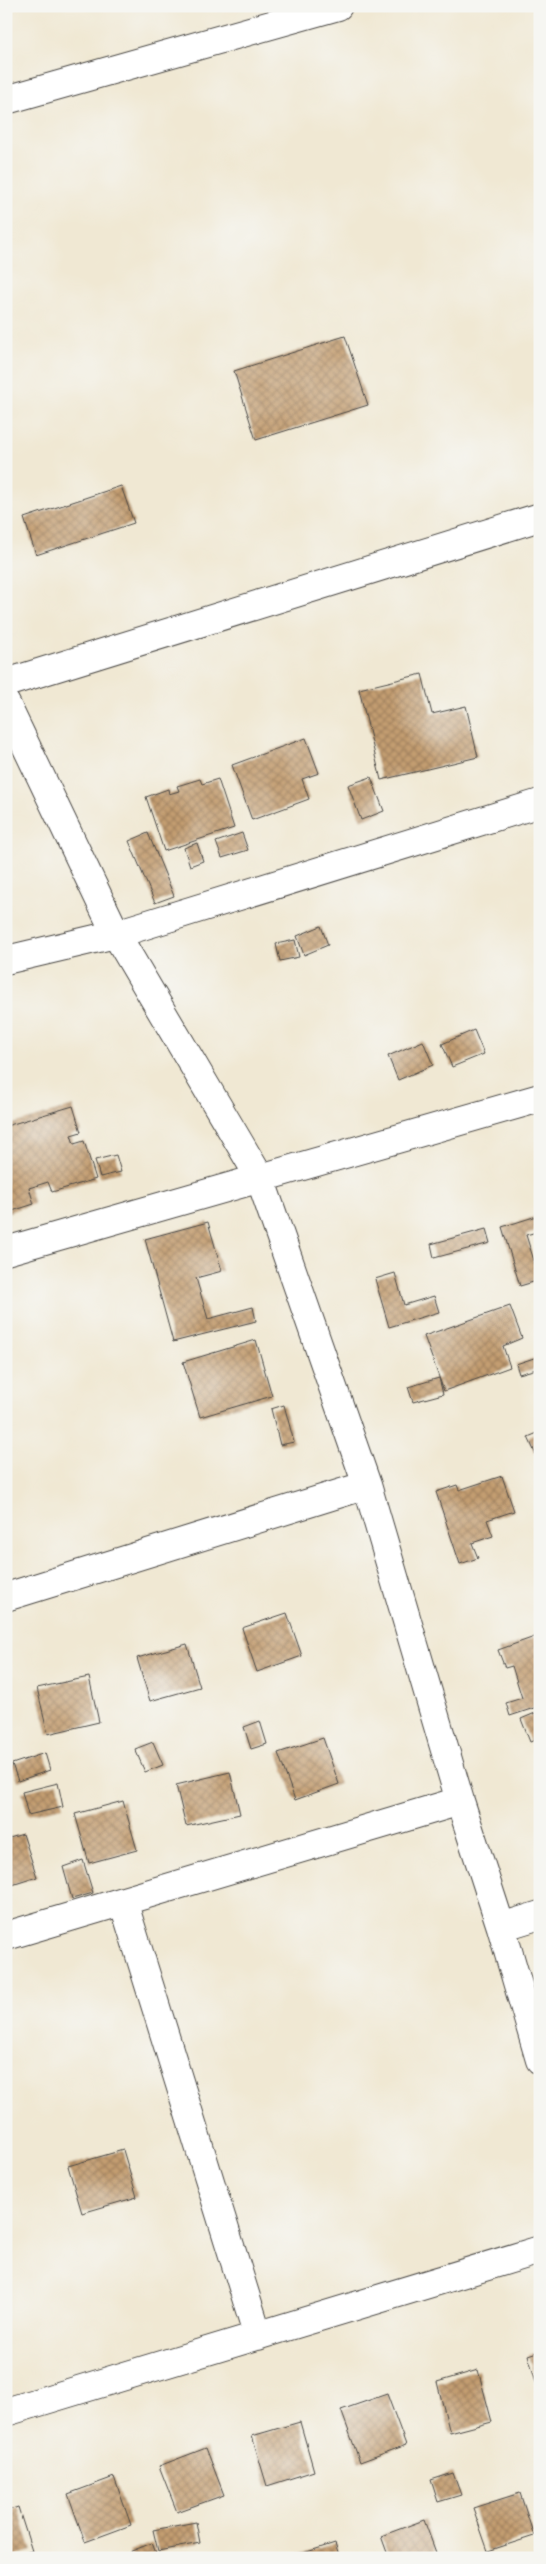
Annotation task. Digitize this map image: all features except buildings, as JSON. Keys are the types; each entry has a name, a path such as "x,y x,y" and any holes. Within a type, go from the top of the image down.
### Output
{"street":[{"path":"6,100 338,6"},
{"path":"6,683 540,517"},
{"path":"6,704 116,934 260,1178 367,1485 460,1801 501,1927 540,2060"},
{"path":"6,960 116,934 540,803"},
{"path":"6,1251 540,1098"},
{"path":"6,1597 367,1485"},
{"path":"6,1936 460,1801"},
{"path":"123,1901 258,2336"},
{"path":"501,1927 540,1915"},
{"path":"6,2412 540,2250"}]}
